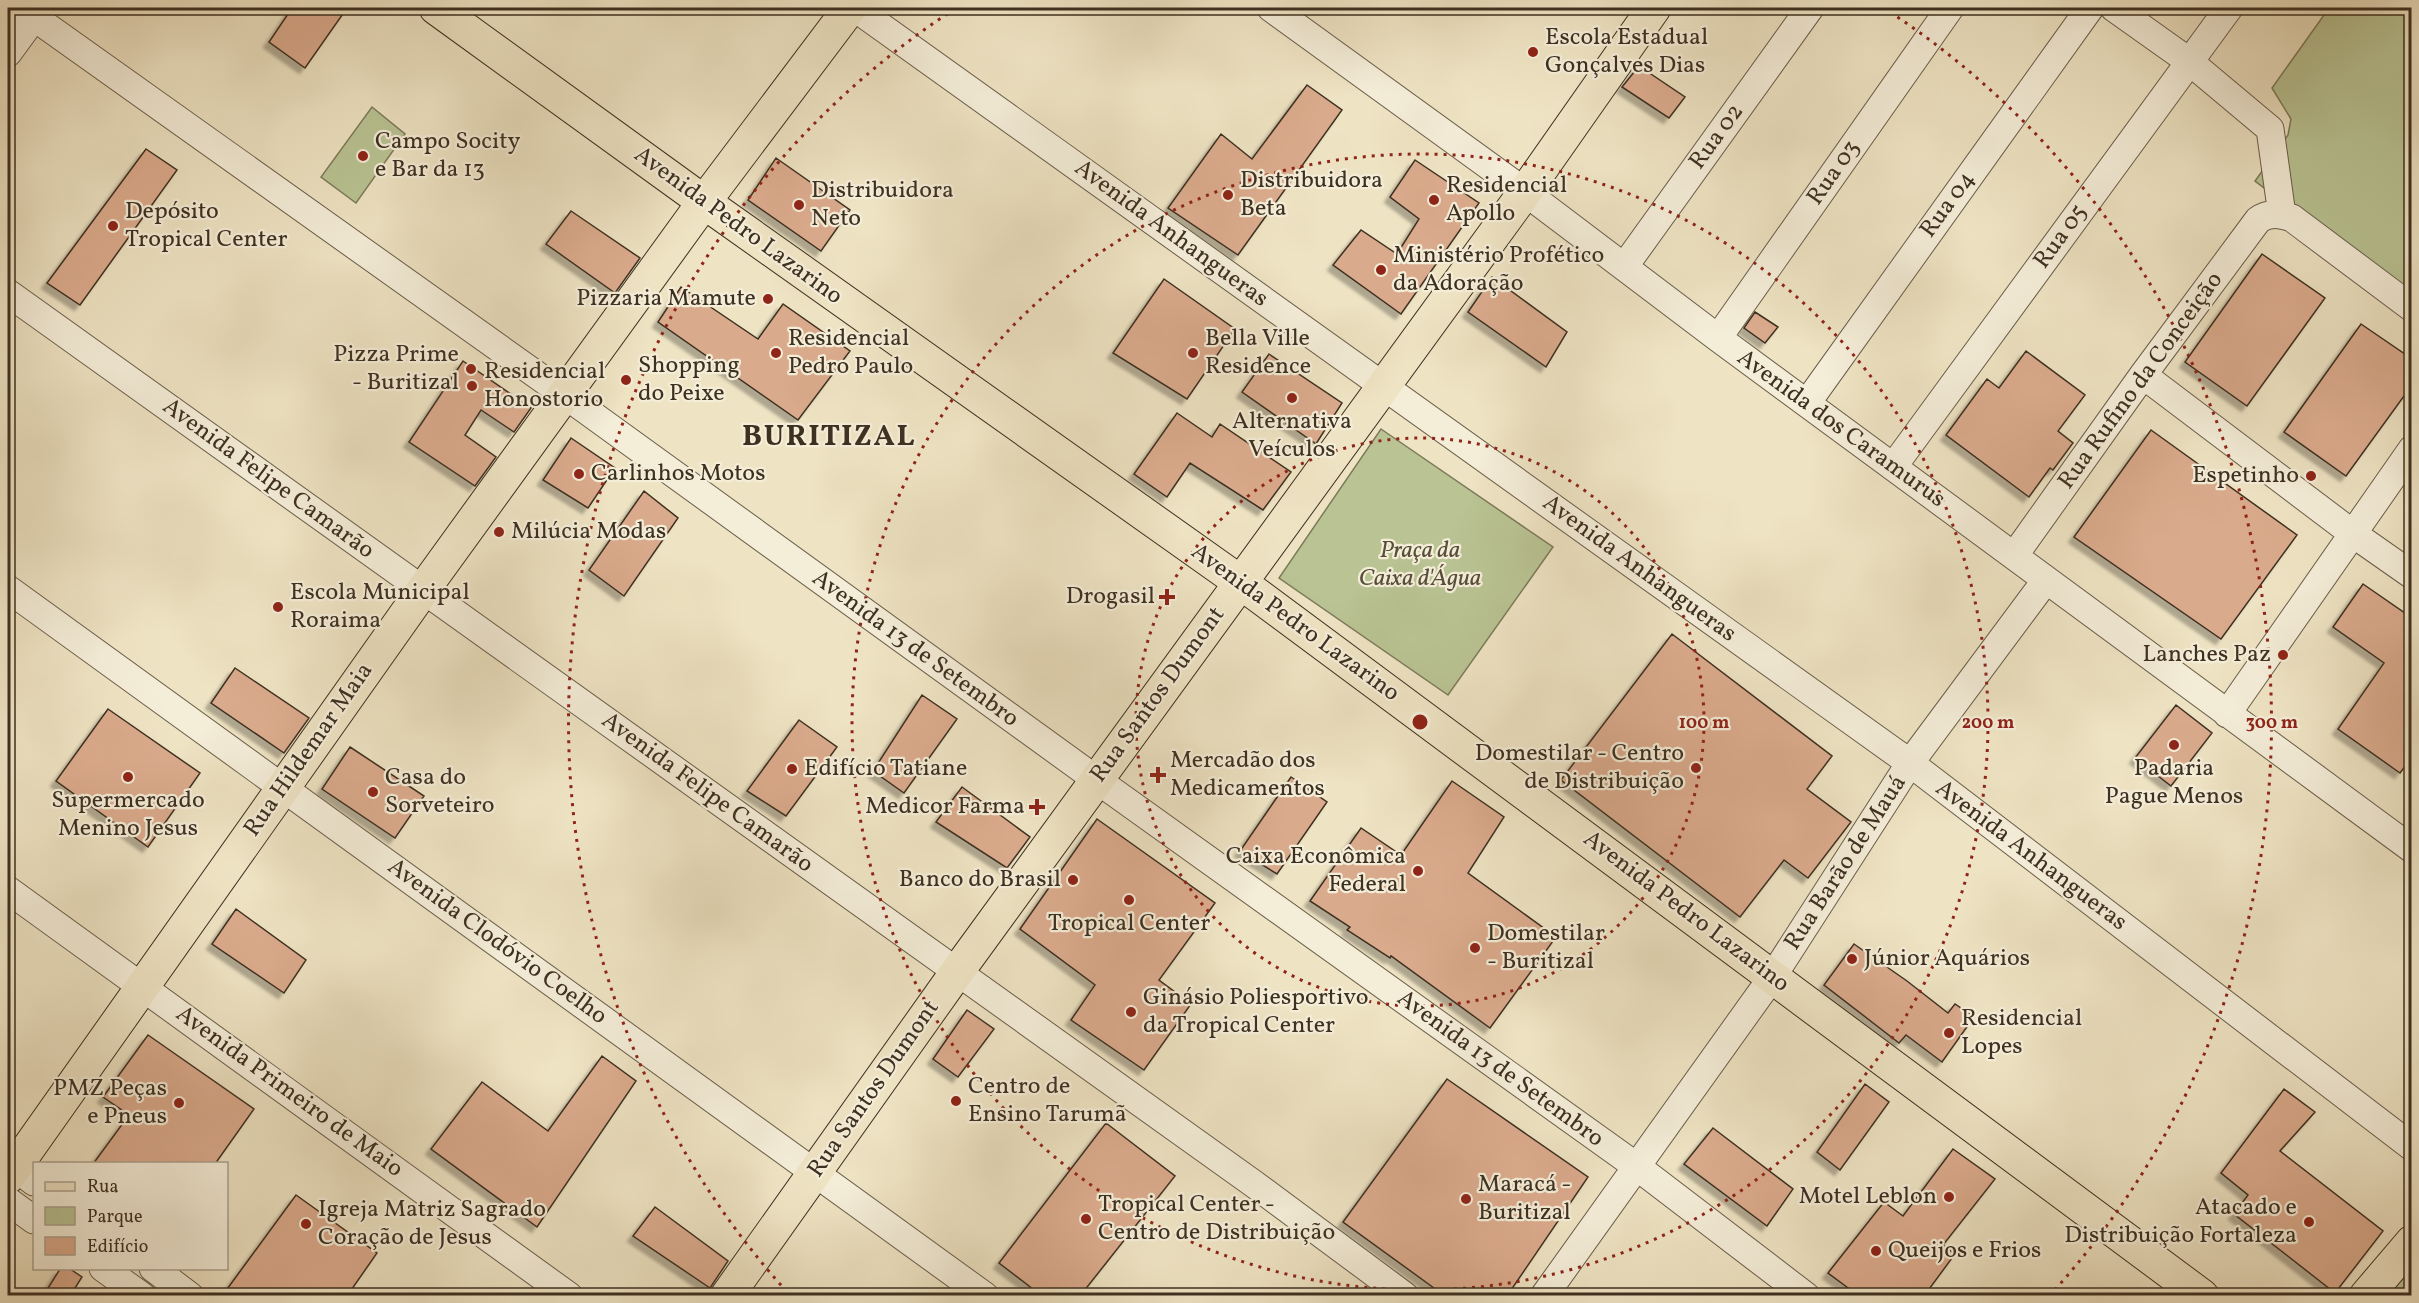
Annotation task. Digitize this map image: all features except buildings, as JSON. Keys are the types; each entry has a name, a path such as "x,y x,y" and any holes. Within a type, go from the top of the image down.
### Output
{"main road":[{"name":"Avenida Pedro Lazarino","path":"436,8 1240,582 2202,1296"},
{"name":"Rua Hildemar Maia","path":"16,1172 282,786 704,201 850,8"},
{"name":"Rua Santos Dumont","path":"727,1296 957,972 1525,192 1654,8"},
{"path":"2366,1296 2412,1242"}],"street":[{"name":"Avenida Anhangueras","path":"855,8 1910,763 2412,1147"},
{"name":"Avenida dos Caramurus","path":"1271,8 1525,192 1718,338 2412,849"},
{"name":"Rua 02","path":"1624,267 1810,8"},
{"name":"Rua 03","path":"1718,338 1950,8"},
{"name":"Rua 04","path":"1807,403 2090,8"},
{"path":"2114,8 2190,62 2270,129 2278,214 2292,218 2412,308"},
{"name":"Rua 05","path":"1893,467 2229,8"},
{"path":"8,53 32,11"},
{"name":"Avenida 13 de Setembro","path":"32,11 1636,1166 1806,1296"},
{"name":"Rua Rufino da Conceição","path":"2014,556 2143,375 2258,220 2265,215 2278,214"},
{"name":"Avenida Felipe Camarão","path":"8,293 1254,1184 1405,1296"},
{"path":"2143,375 2352,533 2412,575"},
{"path":"2227,714 2412,449"},
{"name":"Rua Barão de Mauá","path":"1544,1296 1773,976 1910,763 2046,580"},
{"name":"Avenida Clodóvio Coelho","path":"8,589 985,1296"},
{"name":"Avenida Primeiro de Maio","path":"8,890 569,1296"},
{"path":"8,1201 33,1219"},
{"path":"104,1270 142,1296"},
{"path":"154,1270 190,1296"}],"green space":[{"path":"2329,8 2411,8 2411,299 2255,181 2288,135 2291,119 2272,88"},
{"name":"Campo Socity e Bar da 13","path":"372,107 405,134 356,203 321,177"},
{"name":"Praça da Caixa d'Água","path":"1381,429 1553,547 1448,695 1279,578"},
{"path":"2411,1264 2411,1295 2386,1295"}],"place":[{"name":"Escola Estadual Gonçalves Dias","path":"1533,52"},
{"name":"Campo Socity e Bar da 13","path":"363,156"},
{"name":"Distribuidora Beta","path":"1228,195"},
{"name":"Residencial Apollo","path":"1434,200"},
{"name":"Distribuidora Neto","path":"799,205"},
{"name":"Depósito Tropical Center","path":"113,226"},
{"name":"Ministério Profético da Adoração","path":"1381,270"},
{"name":"Pizzaria Mamute","path":"768,299"},
{"name":"Residencial Pedro Paulo","path":"776,353"},
{"name":"Bella Ville Residence","path":"1193,353"},
{"name":"Pizza Prime - Buritizal","path":"471,369"},
{"name":"Shopping do Peixe","path":"626,380"},
{"name":"Residencial Honostorio","path":"472,386"},
{"name":"Alternativa Veículos","path":"1292,398"},
{"name":"Carlinhos Motos","path":"579,474"},
{"name":"Espetinho","path":"2311,476"},
{"name":"Milúcia Modas","path":"499,532"},
{"name":"Drogasil","path":"1167,597"},
{"name":"Escola Municipal Roraima","path":"278,607"},
{"name":"Lanches Paz","path":"2283,655"},
{"name":"Padaria Pague Menos","path":"2174,745"},
{"name":"Domestilar - Centro de Distribuição","path":"1696,768"},
{"name":"Edifício Tatiane","path":"792,769"},
{"name":"Mercadão dos Medicamentos","path":"1158,775"},
{"name":"Supermercado Menino Jesus","path":"128,777"},
{"name":"Casa do Sorveteiro","path":"373,792"},
{"name":"Medicor Farma","path":"1037,807"},
{"name":"Caixa Econômica Federal","path":"1418,871"},
{"name":"Banco do Brasil","path":"1073,880"},
{"name":"Tropical Center","path":"1129,900"},
{"name":"Domestilar - Buritizal","path":"1475,948"},
{"name":"Júnior Aquários","path":"1852,959"},
{"name":"Ginásio Poliesportivo da Tropical Center","path":"1131,1012"},
{"name":"Residencial Lopes","path":"1949,1033"},
{"name":"Centro de Ensino Tarumã","path":"956,1101"},
{"name":"PMZ Peças e Pneus","path":"179,1103"},
{"name":"Motel Leblon","path":"1949,1197"},
{"name":"Maracá - Buritizal","path":"1466,1199"},
{"name":"Tropical Center - Centro de Distribuição","path":"1086,1219"},
{"name":"Atacado e Distribuição Fortaleza","path":"2309,1222"},
{"name":"Igreja Matriz Sagrado Coração de Jesus","path":"306,1224"},
{"name":"Queijos e Frios","path":"1876,1251"}],"district":[{"name":"BURITIZAL","path":"829,437"}]}
